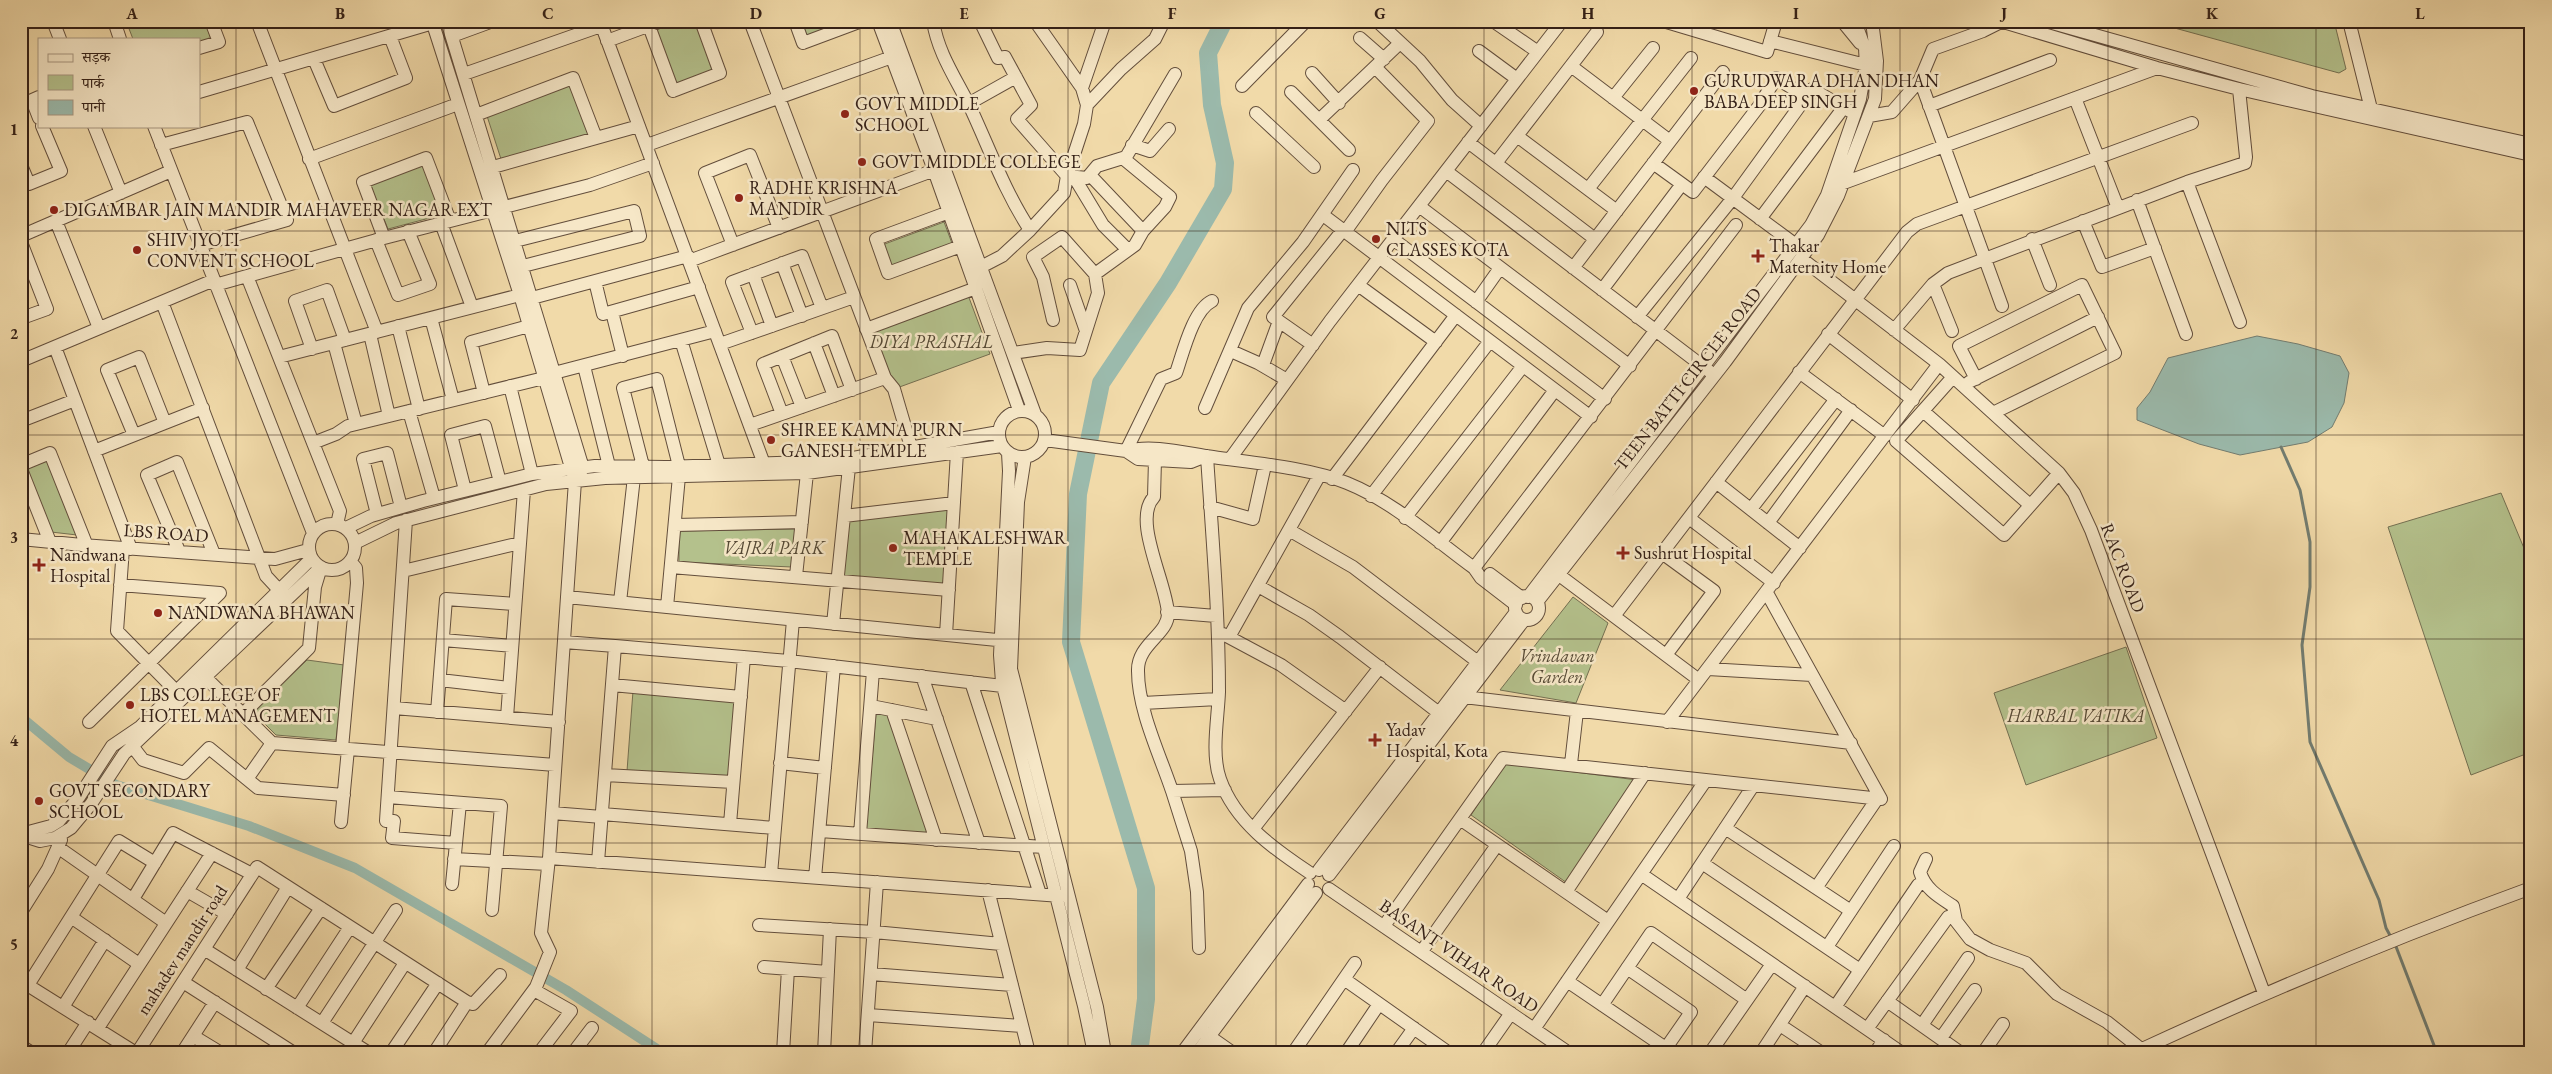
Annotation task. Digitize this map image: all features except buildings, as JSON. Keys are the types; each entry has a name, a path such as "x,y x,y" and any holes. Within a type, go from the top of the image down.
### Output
{"street":[{"path":"53,21 60,38"},
{"path":"114,21 120,38"},
{"path":"200,48 219,42 211,21"},
{"path":"257,21 344,249 373,333 389,416"},
{"path":"447,21 523,266 529,326 549,376"},
{"path":"452,36 492,21"},
{"path":"607,41 661,21"},
{"path":"649,26 673,91 720,73 702,21"},
{"path":"750,21 885,378 894,389 911,447"},
{"path":"795,21 803,43 862,21"},
{"path":"878,21 939,169 949,212 961,246 976,270 976,288 1019,410"},
{"path":"890,21 939,169 976,270 1013,354 1035,414 1043,422 1051,440"},
{"path":"933,21 942,53 968,104 1003,184 1030,230"},
{"path":"980,21 998,58 1006,57 1031,104 1017,119 1070,176 1102,225 1128,250"},
{"path":"976,270 1002,256 1030,230 1064,193 1084,124 1087,105 1082,88 1035,21"},
{"path":"1082,88 1105,21"},
{"path":"1087,105 1121,69 1155,39 1164,21"},
{"path":"1242,86 1306,21"},
{"path":"1377,21 1420,61 1452,100 1481,126"},
{"path":"1493,21 1538,52"},
{"path":"1230,459 1379,257 1562,21"},
{"path":"1663,21 1704,27 1767,52 1776,21"},
{"path":"1842,21 1865,49"},
{"path":"1319,881 1438,713 1524,605 1811,225 1830,187 1855,114 1866,65 1865,49 1855,21"},
{"name":"TEEN BATTI CIRCLE ROAD","path":"1524,605 1559,575 1802,259 1829,216 1875,99 1877,79 1872,21"},
{"path":"1869,116 1892,112 1920,80 1933,49 1983,31 2000,21 2157,68 2239,89 2531,155"},
{"path":"2045,21 2180,60 2372,109 2531,144"},
{"path":"2349,21 2372,109"},
{"path":"200,92 276,71 433,22 492,210 526,296 576,473 549,861 541,933 550,952 535,989 487,1053"},
{"path":"464,74 600,24 654,163 764,464"},
{"path":"1496,163 1597,32"},
{"path":"314,59 334,106 406,78 390,36"},
{"path":"1313,345 1273,317 1344,231 1428,121 1360,38"},
{"path":"1770,41 1866,65"},
{"path":"1319,120 1400,43"},
{"path":"1613,98 1653,48"},
{"path":"1479,51 1517,79"},
{"path":"647,145 892,57"},
{"path":"1588,189 1691,58"},
{"path":"1929,106 2050,60"},
{"path":"1571,66 1670,141"},
{"path":"1830,187 1843,184 2157,68"},
{"path":"1573,268 1723,72"},
{"path":"1312,73 1339,103"},
{"path":"1070,176 1087,178 1096,166 1124,158 1175,74"},
{"path":"968,104 1016,77"},
{"path":"476,115 573,78 596,138"},
{"path":"1653,163 1693,192 1759,106 1776,78 1807,97"},
{"path":"1920,80 2002,306"},
{"path":"1637,317 1733,198 1812,89 1855,114"},
{"path":"1894,330 1933,284 1948,273 1984,257 2137,200 2225,171 2246,160 2239,89"},
{"path":"1291,92 1349,150"},
{"path":"2075,98 2118,208"},
{"path":"31,101 38,116"},
{"path":"309,158 458,104"},
{"path":"1760,219 1844,107"},
{"path":"1256,113 1314,167"},
{"path":"161,145 248,122 287,220 200,245"},
{"path":"1614,616 1907,232 1917,224 2192,123"},
{"path":"493,167 640,126"},
{"path":"21,164 29,184 61,170 43,128"},
{"path":"95,128 121,193"},
{"path":"155,128 313,533"},
{"path":"1132,145 1150,152 1169,129"},
{"path":"1517,136 1617,211"},
{"path":"1468,142 1595,239"},
{"path":"734,244 705,173 750,155 779,228"},
{"path":"408,232 430,284 398,295 362,182 426,158 472,307"},
{"path":"1095,274 1135,245 1143,231 1165,207 1170,197 1124,158"},
{"path":"21,361 214,282 247,276 380,239 590,185 654,163"},
{"path":"279,357 472,307 689,259 939,169"},
{"path":"1205,408 1248,308 1303,242 1353,170"},
{"path":"21,236 171,171"},
{"path":"1446,171 1714,375"},
{"path":"1090,175 1143,231"},
{"path":"1704,177 1796,245"},
{"path":"2187,182 2240,322"},
{"path":"1602,290 1682,184"},
{"path":"2137,200 2186,334"},
{"path":"1419,206 1630,366"},
{"path":"515,242 634,211 640,236 523,266"},
{"path":"949,212 876,240 888,273 961,246"},
{"path":"1323,215 1591,417"},
{"path":"56,221 100,328"},
{"path":"2083,221 2102,267 2155,248"},
{"path":"1474,568 1605,399 1736,225"},
{"path":"1013,354 1047,348 1080,350 1098,293 1095,274 1062,237 1033,257 1044,277 1053,320"},
{"path":"1393,240 1605,399"},
{"path":"2032,240 2050,285"},
{"path":"21,242 47,309 22,318 21,315"},
{"path":"752,333 732,282 782,263 802,256 822,308"},
{"name":"RAC ROAD","path":"1802,259 1939,364 2059,472 2074,492 2091,530 2264,992"},
{"path":"782,263 802,316"},
{"path":"1476,302 1500,268"},
{"path":"753,274 772,326"},
{"path":"247,276 340,511 342,526"},
{"path":"595,281 603,314 699,287"},
{"path":"1933,284 1952,331"},
{"path":"1070,285 1086,331"},
{"path":"1358,285 1436,342"},
{"path":"1976,379 1959,346 2082,285 2115,353 1993,413"},
{"path":"866,329 976,288"},
{"path":"312,349 295,302 327,290 356,424"},
{"path":"720,344 854,297"},
{"path":"1126,451 1161,379 1176,373 1191,331 1204,304 1212,300"},
{"path":"162,302 266,576 279,590"},
{"path":"612,312 622,356"},
{"path":"1230,637 1289,530 1326,477 1456,315"},
{"path":"2059,472 2004,535 1896,441 1923,411 1957,381 1976,379 2098,317"},
{"path":"431,318 453,400"},
{"path":"1264,365 1279,321"},
{"path":"398,326 414,410 434,498"},
{"path":"484,393 471,342 529,326"},
{"path":"313,443 356,424 484,393 715,331"},
{"path":"1828,334 1913,400"},
{"path":"782,414 763,364 832,336 852,390"},
{"path":"681,340 718,465"},
{"path":"1371,496 1490,340"},
{"path":"814,343 834,396"},
{"path":"55,347 94,451 127,549 120,585 117,631 176,691"},
{"path":"1231,351 1264,365 1287,380"},
{"path":"782,356 802,407"},
{"path":"134,435 107,370 138,357 165,423"},
{"path":"1667,722 1939,364"},
{"path":"584,366 610,466"},
{"path":"1406,518 1523,366"},
{"path":"1799,372 1885,436"},
{"path":"750,425 885,378"},
{"path":"642,466 623,388 657,379 679,471 667,607"},
{"path":"510,386 532,474"},
{"path":"1440,543 1555,390"},
{"path":"1751,509 1836,399"},
{"path":"21,421 75,400"},
{"path":"94,451 203,408"},
{"path":"1035,414 1019,410 1010,414 1003,420 999,432 1005,449 1009,471 1006,641 1011,669 1009,687 1043,847 1084,1006 1094,1053"},
{"path":"1768,523 1851,410"},
{"path":"1923,411 2030,505"},
{"path":"465,490 451,435 486,426 500,482"},
{"path":"342,526 401,507 532,474 576,473 634,477 718,465 836,461 999,432"},
{"path":"355,543 377,531 406,520 546,484 576,473 610,466 642,466 679,471 807,473 957,452 1005,449 1016,457 1026,457 1034,454 1051,440 1126,451 1138,458 1155,460 1191,462 1207,456"},
{"path":"1126,451 1140,447 1230,459 1348,483 1406,518 1474,568 1481,578 1524,605"},
{"path":"946,635 957,452"},
{"path":"377,514 363,459 387,453 401,507"},
{"path":"50,542 21,467 50,454 87,546"},
{"name":"BASANT VIHAR ROAD","path":"1207,456 1217,631 1218,699 1216,743 1219,778 1233,807 1270,846 1569,1053"},
{"path":"1006,641 1018,502 1026,457"},
{"path":"1155,460 1154,497 1150,502 1146,515 1149,542 1159,570 1168,612 1166,623 1139,657 1138,672 1142,703 1191,851 1197,892 1199,948"},
{"path":"178,552 147,474 177,462 214,554"},
{"path":"1210,507 1253,519 1265,465"},
{"path":"833,624 849,467"},
{"path":"796,576 807,473"},
{"path":"620,602 634,477"},
{"path":"1716,482 1800,548"},
{"path":"507,718 524,490"},
{"path":"844,516 954,503"},
{"path":"1384,926 1503,758 1571,764 1881,800 1812,675 1770,588 1689,518"},
{"path":"406,520 386,821 394,822 392,838 456,843"},
{"path":"675,525 802,522"},
{"path":"243,714 310,648 315,587 313,559 308,541 313,533 328,523 342,526 352,535 355,543 354,553 350,561 335,570 313,559"},
{"path":"1289,530 1353,566 1478,662"},
{"name":"LBS ROAD","path":"21,538 127,549 259,556 275,559 313,559"},
{"path":"403,572 520,543"},
{"path":"1662,552 1714,591 1666,656"},
{"path":"21,834 51,826 59,821 79,796 112,746 140,727 176,691 202,674 279,590 313,559"},
{"path":"21,834 40,842 62,834 71,828 91,804 129,750 313,559"},
{"path":"341,822 357,583 356,568 350,561"},
{"path":"671,567 949,590"},
{"path":"1559,575 1699,680"},
{"path":"89,722 220,593 120,585"},
{"path":"1258,586 1309,615 1380,667 1438,713"},
{"path":"567,597 1006,641"},
{"path":"437,712 446,599 516,604"},
{"path":"1182,1053 1204,1033 1319,881 1464,697 1524,605"},
{"path":"1168,612 1216,616"},
{"path":"771,874 793,620"},
{"path":"1217,631 1281,665 1346,711"},
{"path":"443,640 512,646"},
{"path":"564,642 789,661 1009,687"},
{"path":"598,862 615,646"},
{"path":"730,824 744,657"},
{"path":"816,878 834,666"},
{"path":"1253,828 1380,667"},
{"path":"1708,669 1812,675"},
{"path":"860,834 873,671"},
{"path":"202,674 272,742 556,765"},
{"path":"922,676 979,843"},
{"path":"440,680 509,688"},
{"path":"971,682 1040,894"},
{"path":"612,685 741,697"},
{"path":"1009,687 1069,896 1096,1007 1105,1053"},
{"path":"1464,697 1850,743"},
{"path":"1142,703 1218,699"},
{"path":"871,706 937,719"},
{"path":"394,708 558,722"},
{"path":"892,710 936,840"},
{"path":"1571,764 1577,711"},
{"path":"247,779 272,742"},
{"path":"129,750 143,760 184,773 210,748 258,788 344,795"},
{"path":"780,763 825,768"},
{"path":"1566,892 1645,773"},
{"path":"605,775 733,782"},
{"path":"1534,1029 1706,780"},
{"path":"1678,899 1753,786"},
{"path":"1172,792 1225,790"},
{"path":"388,797 501,806 492,910"},
{"path":"1816,888 1877,799"},
{"path":"452,884 460,803"},
{"path":"552,813 775,828"},
{"path":"1460,819 1608,921"},
{"path":"21,912 27,894 59,848 62,834 59,821"},
{"path":"1725,828 1851,912"},
{"path":"820,831 1043,847"},
{"path":"133,899 173,833 212,853 288,887 467,1002 473,1004 500,974"},
{"path":"137,1053 25,983 71,917 120,841 154,863"},
{"path":"1422,952 1497,845"},
{"path":"1827,947 1894,846"},
{"path":"59,848 166,922"},
{"path":"68,1053 93,1025 139,964 212,853"},
{"path":"454,859 598,862 1069,896"},
{"path":"1926,859 1920,872 1922,880 1928,888 1952,906 1956,921 1970,939 1990,950 2026,963 2057,994 2107,1022 2143,1052 2264,992 2428,925 2531,888"},
{"path":"1702,863 1860,970"},
{"name":"mahadev mandir road","path":"137,1053 255,871"},
{"path":"1641,874 1902,1053"},
{"path":"865,1053 877,882"},
{"path":"1835,1007 1918,885"},
{"path":"237,970 288,887"},
{"path":"988,890 1029,1053"},
{"path":"187,891 226,914"},
{"path":"266,988 321,908"},
{"path":"322,1023 396,910"},
{"path":"71,917 139,964"},
{"path":"1867,1029 1948,917"},
{"path":"759,925 874,932 1001,944"},
{"path":"297,1008 350,927"},
{"path":"824,1053 830,929"},
{"path":"1602,1005 1651,933 1747,1000"},
{"path":"63,1007 105,940"},
{"path":"204,949 369,1053"},
{"path":"1922,1025 1968,958"},
{"path":"353,1043 406,962"},
{"path":"1298,1051 1355,963"},
{"path":"1710,1053 1772,964"},
{"path":"764,967 828,972"},
{"path":"1567,981 1670,1050 1691,1012 1627,968"},
{"path":"783,1053 788,969"},
{"path":"871,974 1012,985"},
{"path":"1344,979 1447,1052"},
{"path":"183,982 294,1053"},
{"path":"391,1053 438,983"},
{"path":"1762,1053 1805,986"},
{"path":"535,989 571,1011 538,1053"},
{"path":"1941,1038 1975,990"},
{"path":"1887,1001 1961,1053"},
{"path":"182,1053 215,1002"},
{"path":"434,1053 467,1002"},
{"path":"1346,1053 1379,1004"},
{"path":"1483,1053 1511,1013"},
{"path":"868,1015 1022,1026"},
{"path":"1984,1053 2004,1024"},
{"path":"1780,1025 1822,1053"},
{"path":"573,1053 592,1028"},
{"path":"1396,1053 1414,1028"},
{"path":"1197,1053 1204,1033"},
{"path":"1204,1033 1233,1053"},
{"path":"193,1036 221,1053"},
{"path":"1875,1053 1884,1040"},
{"path":"21,1046 32,1053"}],"green space":[{"path":"126,21 205,21 211,39 200,43 200,38 133,38"},
{"path":"681,21 697,21 714,71 675,84 656,30"},
{"path":"798,21 853,21 805,39"},
{"path":"2149,21 2334,21 2346,69 2339,73"},
{"path":"569,84 589,134 501,159 487,116"},
{"path":"424,165 441,215 388,229 370,185"},
{"path":"944,222 953,246 891,269 882,245"},
{"name":"DIYA PRASHAL","path":"968,295 990,354 894,389 872,330"},
{"path":"48,460 77,535 51,532 27,469"},
{"path":"2501,493 2531,565 2531,752 2471,775 2388,527"},
{"path":"949,507 944,584 842,576 847,521"},
{"name":"VAJRA PARK","path":"795,529 792,567 679,562 679,531"},
{"name":"Vrindavan Garden","path":"1573,597 1608,623 1576,703 1500,690"},
{"name":"HARBAL VATIKA","path":"2126,647 2157,738 2026,785 1994,693"},
{"path":"307,660 344,665 336,740 276,735 253,712"},
{"path":"633,691 736,699 730,778 627,771"},
{"path":"876,713 888,714 932,837 866,830"},
{"path":"1505,763 1637,780 1567,883 1471,815"}],"water":[{"path":"2257,336 2298,344 2340,356 2349,373 2344,403 2332,427 2308,442 2240,455 2199,444 2137,420 2137,408 2150,392 2168,358"}],"waterway":[{"path":"1139,1053 1146,999 1146,888 1071,642 1078,494 1101,383 1168,283 1223,189 1225,163 1212,105 1208,53 1224,21"},
{"path":"2281,447 2300,490 2310,542 2310,587 2302,645 2310,742 2379,900 2386,928 2392,939"},
{"path":"21,717 69,757 116,785 249,826 355,868 566,990 663,1053"},
{"path":"2395,944 2437,1053"}],"place":[{"name":"GURUDWARA DHAN DHAN BABA DEEP SINGH","path":"1694,91"},
{"name":"GOVT MIDDLE SCHOOL","path":"845,114"},
{"name":"GOVT MIDDLE COLLEGE","path":"862,162"},
{"name":"RADHE KRISHNA MANDIR","path":"739,198"},
{"name":"DIGAMBAR JAIN MANDIR MAHAVEER NAGAR EXT","path":"54,210"},
{"name":"NITS CLASSES KOTA","path":"1376,239"},
{"name":"SHIV JYOTI CONVENT SCHOOL","path":"137,250"},
{"name":"Thakar Maternity Home","path":"1758,256"},
{"name":"SHREE KAMNA PURN GANESH TEMPLE","path":"771,440"},
{"name":"MAHAKALESHWAR TEMPLE","path":"893,548"},
{"name":"Sushrut Hospital","path":"1623,553"},
{"name":"Nandwana Hospital","path":"39,565"},
{"name":"NANDWANA BHAWAN","path":"158,613"},
{"name":"LBS COLLEGE OF HOTEL MANAGEMENT","path":"130,705"},
{"name":"Yadav Hospital, Kota","path":"1375,740"},
{"name":"GOVT SECONDARY SCHOOL","path":"39,801"}]}
